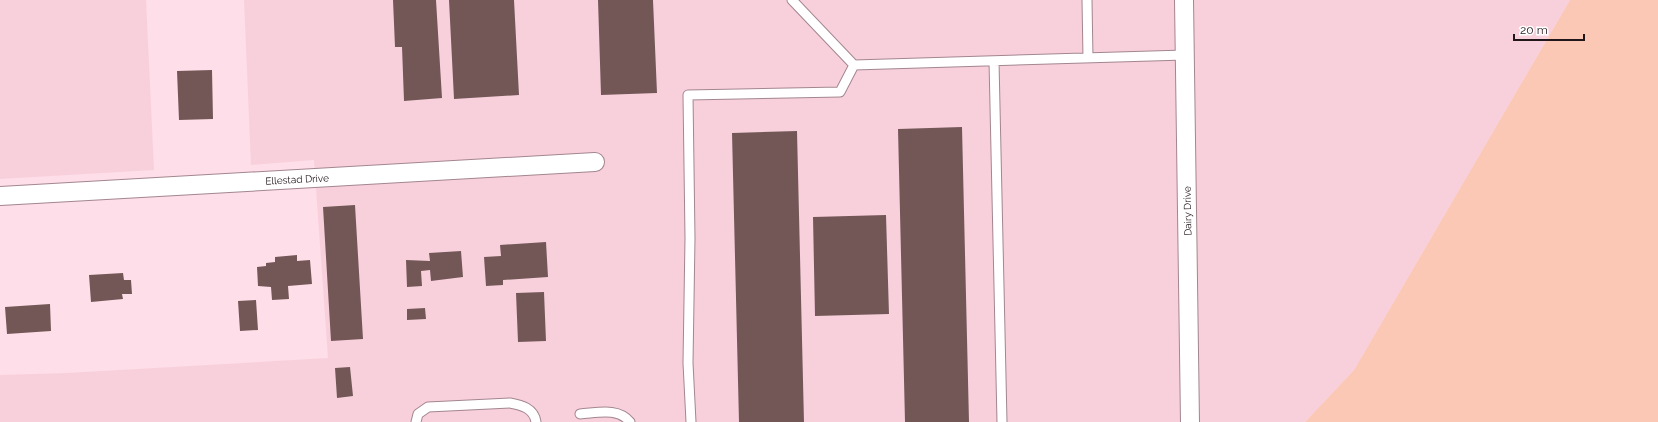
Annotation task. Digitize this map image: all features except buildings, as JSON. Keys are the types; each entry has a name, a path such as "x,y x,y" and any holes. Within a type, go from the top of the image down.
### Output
{"street":[{"name":"Dairy Drive","path":"1184,0 1190,422"},
{"name":"Ellestad Drive","path":"0,196 595,162"}],"lane":[{"path":"792,0 854,65 1185,55"},
{"path":"1087,0 1088,58"},
{"path":"994,61 1002,422"},
{"path":"691,422 688,363 690,238 688,95 840,92 854,65"},
{"path":"416,422 418,414 428,407 510,403 523,406 532,412 536,422"},
{"path":"580,414 615,412 624,415 630,422"}],"shaded area":[{"path":"0,0 146,0 154,170 0,179"},
{"path":"244,0 1570,0 1354,370 1305,422 0,422 0,375 67,373 328,358 314,160 251,165"},
{"path":"1570,0 1658,0 1658,422 1305,422 1354,370"}]}
